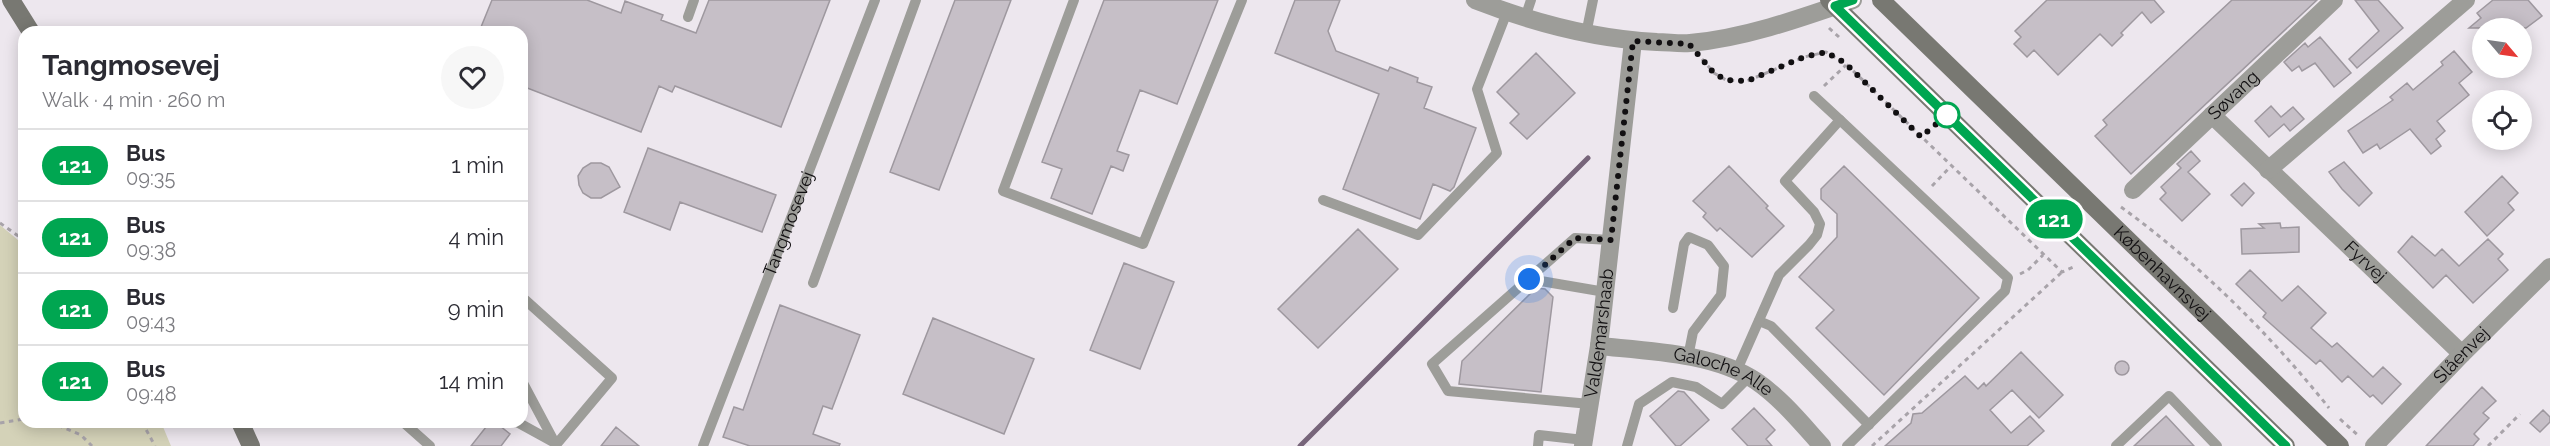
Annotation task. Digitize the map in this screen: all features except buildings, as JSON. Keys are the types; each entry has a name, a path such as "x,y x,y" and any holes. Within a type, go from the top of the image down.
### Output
{"main road":[{"path":"11,0 27,26"},
{"name":"Københavnsvej","path":"1881,0 2340,446"},
{"name":"Københavnsvej","path":"1832,3 2286,446"},
{"path":"243,428 251,446"}],"street":[{"path":"1475,0 1525,18 1586,34 1633,41 1689,44 1787,22 1832,3 1853,0"},
{"name":"Søvang","path":"2133,190 2334,0"},
{"path":"2268,170 2466,0"},
{"name":"Valdemarshaab","path":"1584,443 1599,346 1633,41"},
{"name":"Fyrvej","path":"2212,115 2462,354"},
{"name":"Slåenvej","path":"2368,442 2550,267"},
{"name":"Galoche Alle","path":"1599,346 1688,357 1743,374 1793,414 1822,446"}],"lane":[{"path":"688,17 694,0"},
{"name":"Tangmosevej","path":"703,446 875,0"},
{"path":"813,283 916,0"},
{"path":"1074,0 1003,191 1143,244 1242,0"},
{"path":"1525,18 1532,0"},
{"path":"1586,34 1593,0"},
{"path":"1323,200 1418,235 1497,153 1477,89 1507,12"},
{"path":"1814,96 2008,278 2005,291 1847,446"},
{"path":"1627,446 1639,404 1672,382 1696,387 1722,404 1743,374 1759,321 1779,275 1813,240 1820,224 1814,212 1785,181 1840,120"},
{"path":"1673,308 1684,244 1689,237 1708,245 1724,266 1721,295 1693,332 1688,357"},
{"path":"1590,404 1448,390 1432,364 1575,238 1611,240"},
{"path":"1529,279 1605,292"},
{"path":"528,302 612,378 555,445"},
{"path":"1759,321 1772,326 1869,425"},
{"path":"528,393 555,445"},
{"path":"2116,446 2169,396 2217,446"},
{"path":"410,428 430,446"},
{"path":"527,428 555,445"},
{"path":"1538,446 1539,435 1584,443"}],"path":[{"path":"1689,44 1714,73 1726,80 1747,81 1804,57 1826,52 1846,65 2062,272"},
{"path":"1814,96 1846,65"},
{"path":"1923,196 1951,166"},
{"path":"2106,219 2119,205 2165,238 2291,360 2329,409"},
{"path":"0,223 18,236"},
{"path":"2008,280 2028,270 2043,255"},
{"path":"1872,446 2062,272 2076,266"},
{"path":"2488,446 2520,414"},
{"path":"2337,416 2368,442"},
{"path":"0,423 18,420"},
{"path":"64,428 81,435 92,446"},
{"path":"145,428 155,446"}],"shaded area":[{"path":"0,225 18,240 18,428 164,428 171,446 0,446"}],"waterway":[{"path":"1300,446 1588,158"}],"bus line":[{"name":"121","path":"1853,0 1835,6 2286,446"}],"route":[{"path":"1529,279 1575,238 1611,240 1633,41 1689,44 1714,73 1726,80 1747,81 1804,57 1826,52 1845,63 1921,137 1947,115"}]}
